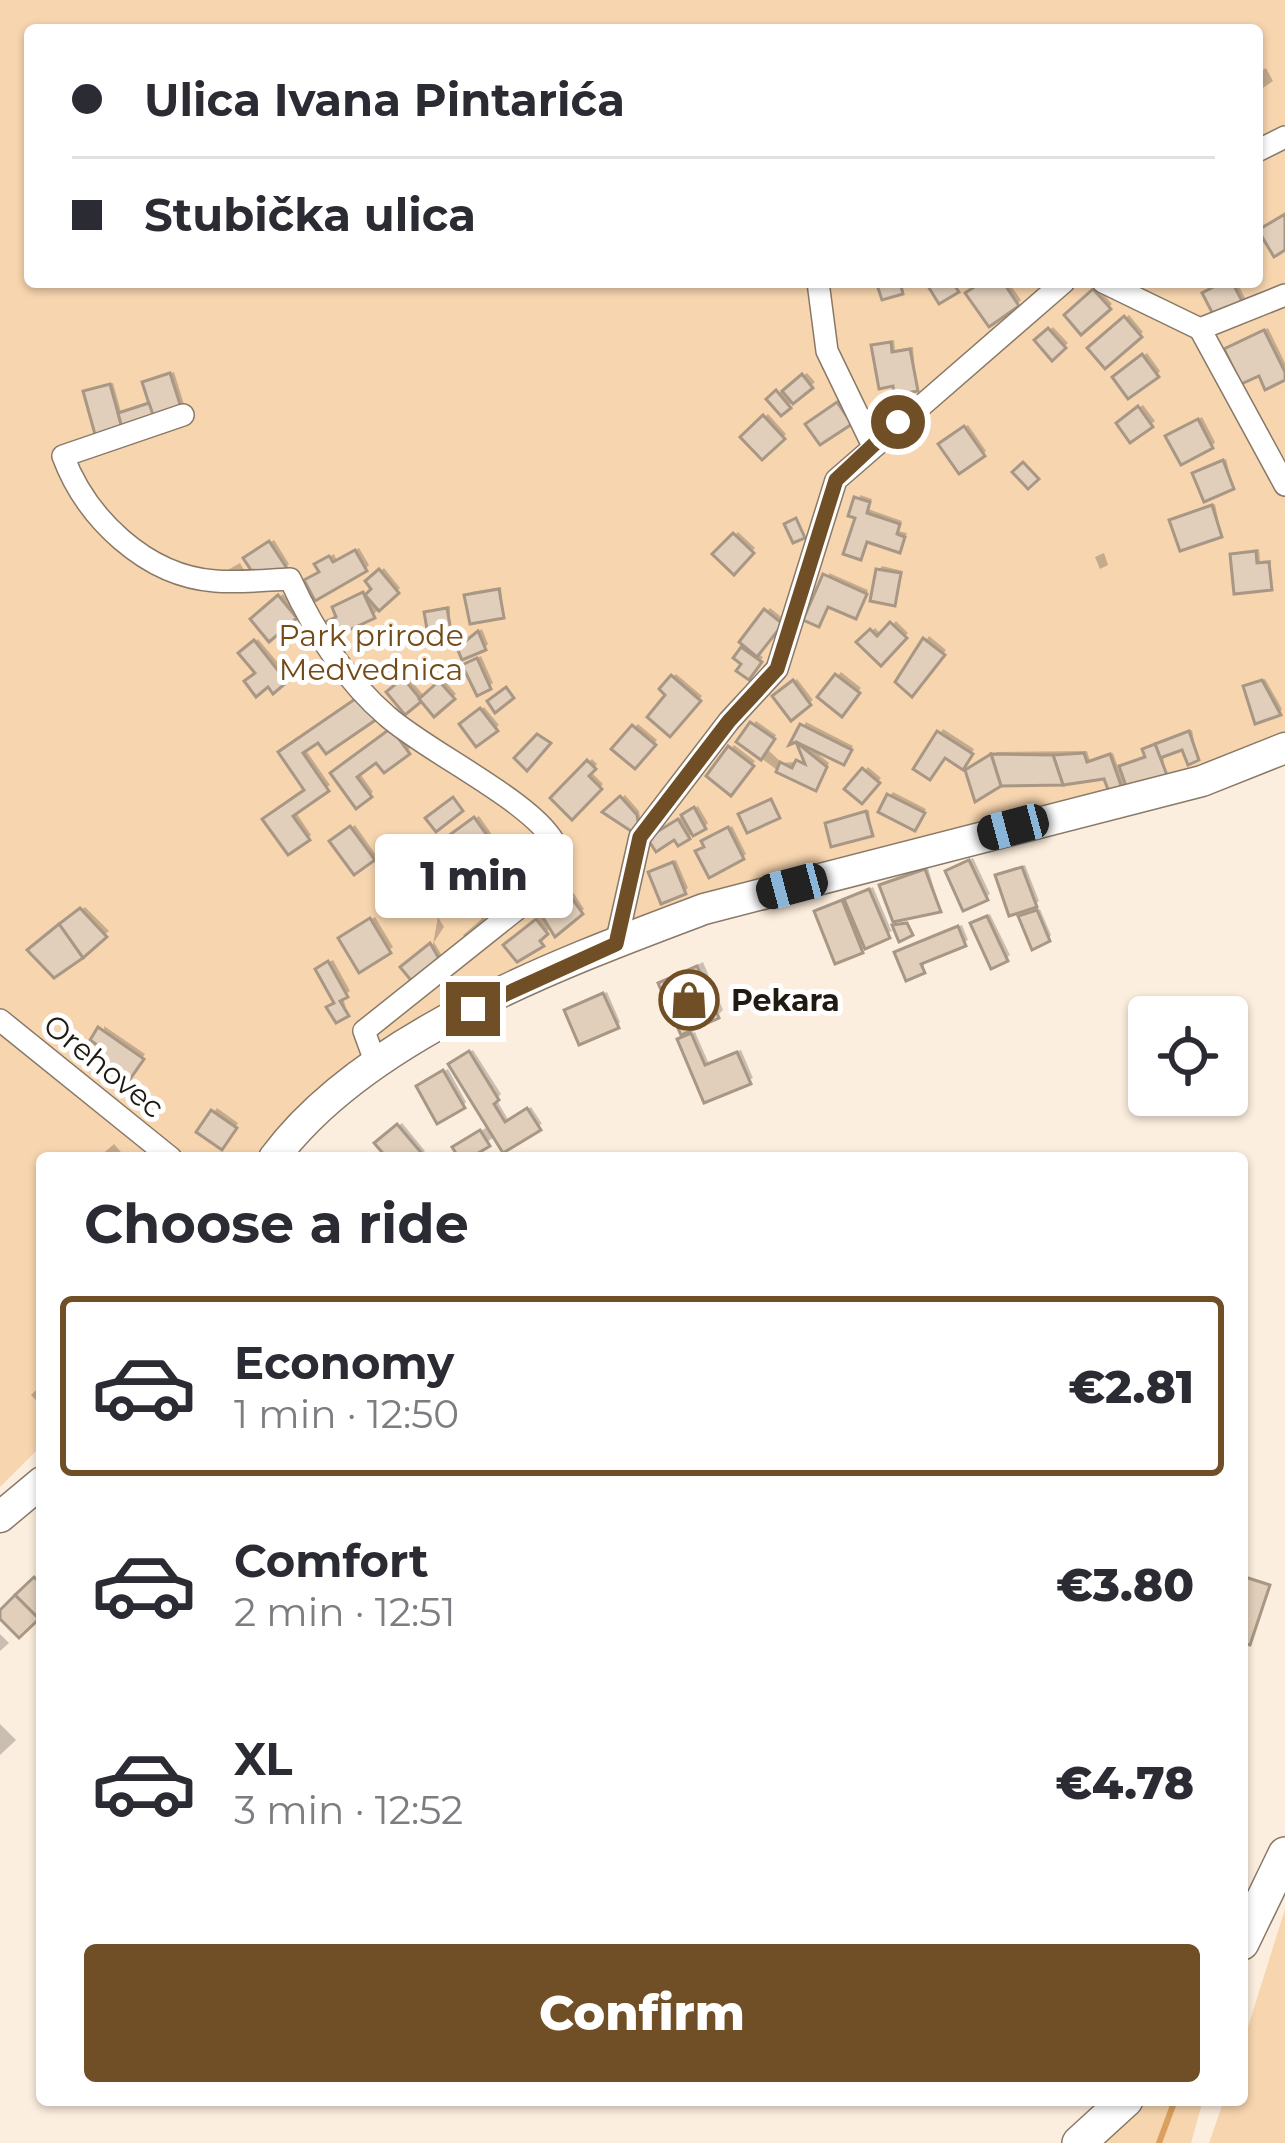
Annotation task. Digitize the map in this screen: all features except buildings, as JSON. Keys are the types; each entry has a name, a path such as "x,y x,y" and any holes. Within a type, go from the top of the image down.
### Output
{"main road":[{"path":"279,1152 322,1102 376,1064 473,1009 616,944 704,909 1202,781 1285,748"},
{"path":"0,1517 36,1487"},
{"path":"1248,1931 1285,1854"},
{"path":"1079,2143 1119,2106"}],"street":[{"path":"819,288 826,350 872,444"},
{"path":"616,944 640,837 729,721 777,669 836,480 1057,288"},
{"path":"1115,288 1200,329 1285,485"},
{"path":"1200,329 1285,295"},
{"path":"183,415 63,456 74,485 108,531 143,555 211,581 290,579 350,676 384,714 454,767 530,813 556,846 561,874 364,1031 376,1064"},
{"name":"Orehovec","path":"0,1020 164,1152"}],"green space":[{"name":"Park prirode Medvednica","path":"0,0 1285,0 1285,733 1071,814 738,900 473,1009 276,1152 36,1152 36,1451 0,1487"},
{"path":"1285,1909 1285,2143 1209,2143 1222,2106 1248,2106 1248,2027"},
{"path":"1140,2106 1201,2106 1191,2143 1102,2143"}],"waterway":[{"path":"1159,2143 1173,2106"}],"place":[{"name":"Pekara","path":"689,1000"}],"route":[{"path":"473,1009 616,944 640,837 729,721 777,669 836,480 898,422"}]}
